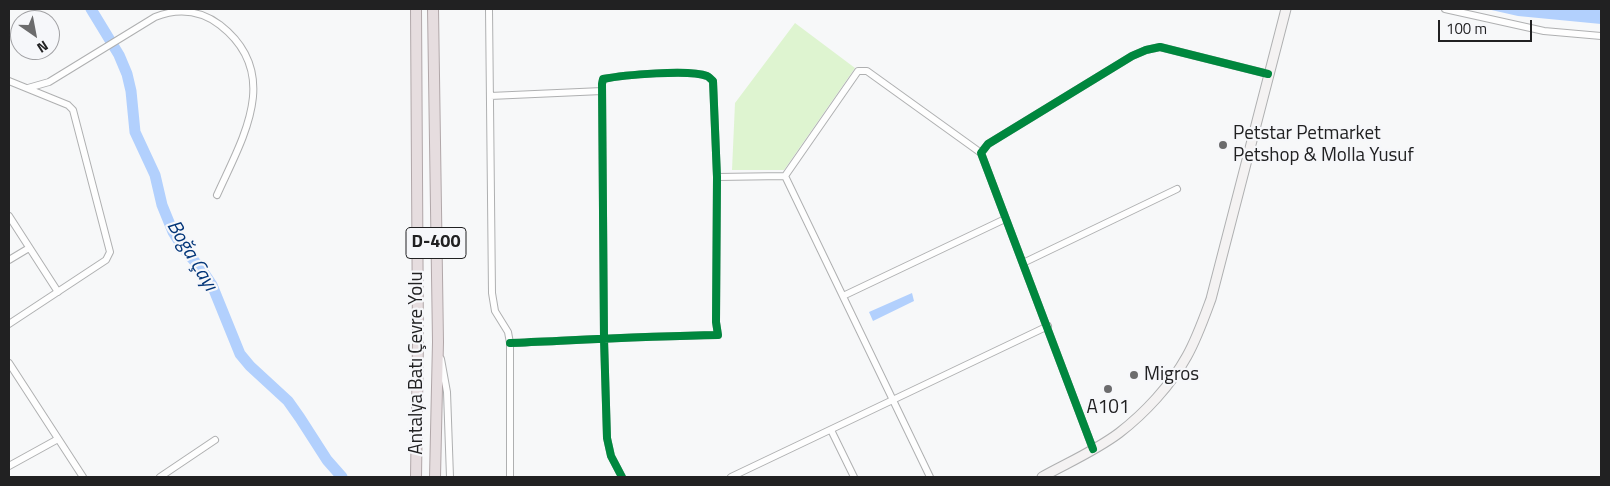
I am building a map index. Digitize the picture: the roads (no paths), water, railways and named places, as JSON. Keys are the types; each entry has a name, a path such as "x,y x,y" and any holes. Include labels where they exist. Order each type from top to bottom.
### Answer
{"highway":[{"name":"Antalya Batı Çevre Yolu","path":"416,9 418,330 416,477"},
{"name":"D-400","path":"433,9 438,342 435,477"}],"main road":[{"path":"1042,477 1118,434 1145,411 1182,363 1195,339 1211,299 1286,9"}],"street":[{"path":"489,9 492,293 496,311 508,332 510,342 510,477"},
{"path":"1444,9 1544,31 1601,36"},
{"path":"28,88 49,82 155,17 168,12 184,11 200,14 213,20 227,31 246,57 252,72 253,102 247,126 218,196"},
{"path":"981,153 988,144 1146,50 1160,47 1268,74"},
{"path":"785,176 858,72 867,71 981,153 1094,449"},
{"path":"510,342 604,339 718,336 716,322 717,177 713,81 708,76 685,73 618,76 603,79 604,339 607,438 611,456 622,477"},
{"path":"9,81 68,104 73,110 110,252 106,260 9,324"},
{"path":"490,96 602,92"},
{"path":"717,177 785,176"},
{"path":"785,176 930,477"},
{"path":"1023,263 1177,189"},
{"path":"9,216 58,292"},
{"path":"843,296 1005,219"},
{"path":"9,260 29,248"},
{"path":"731,477 1048,326"},
{"path":"438,342 447,392 450,477"},
{"path":"9,363 83,477"},
{"path":"831,430 854,477"},
{"path":"9,466 58,439"},
{"path":"160,477 215,440"}],"water":[{"path":"1487,9 1601,9 1601,24 1518,16"},
{"path":"912,293 914,301 873,321 869,312"}],"waterway":[{"name":"Boğa Çayı","path":"91,9 119,55 127,74 131,91 135,132 155,175 162,205 173,232 212,285 240,354 250,366 288,401 327,460 342,477"}],"place":[{"name":"Petstar Petmarket Petshop & Molla Yusuf","path":"1223,145"},
{"name":"Migros","path":"1134,375"},
{"name":"A101","path":"1108,389"}]}
